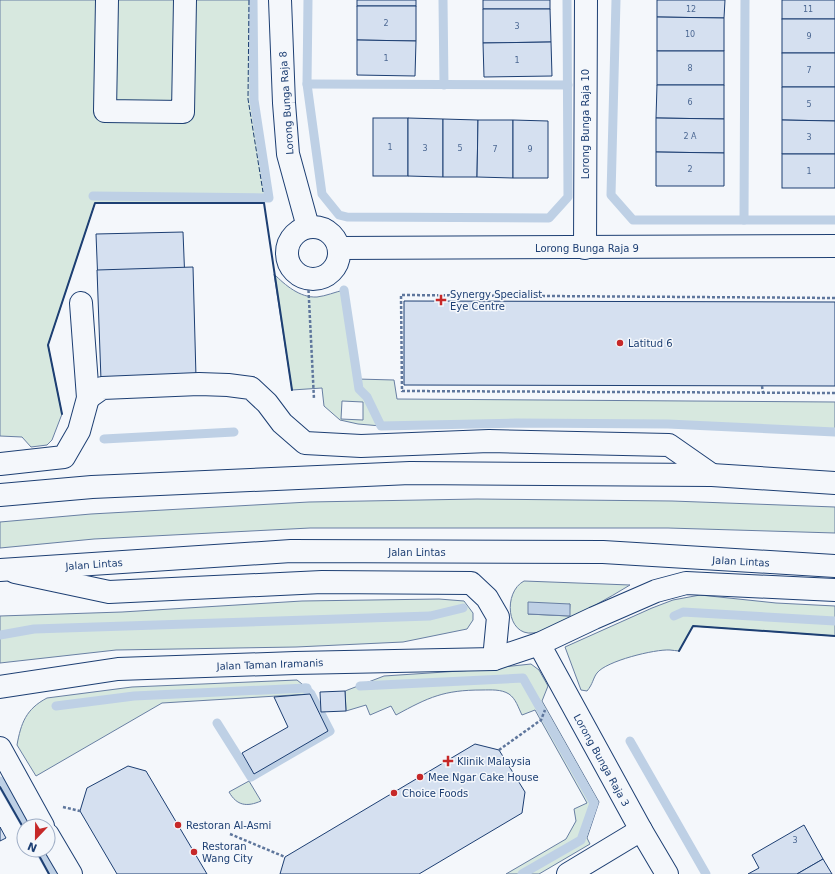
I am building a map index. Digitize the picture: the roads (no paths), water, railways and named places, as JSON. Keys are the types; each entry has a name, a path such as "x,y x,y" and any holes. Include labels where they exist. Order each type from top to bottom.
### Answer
{"main road":[{"path":"107,0 105,111 183,112 185,0"},
{"name":"Lorong Bunga Raja 8","path":"280,0 284,103 288,154 308,227"},
{"name":"Lorong Bunga Raja 10","path":"585,248 586,0"},
{"path":"308,227 319,227 328,231 336,239 340,248 340,259 335,268 328,276 319,279 308,280 299,276 291,268 287,259 287,248 291,239 298,232 308,227"},
{"name":"Lorong Bunga Raja 9","path":"340,248 835,246"},
{"path":"0,464 64,458 79,431 88,398 81,303"},
{"path":"88,398 102,388 199,384 228,385 251,388 267,403 282,423 305,443 361,446 489,441 669,445 712,475"},
{"path":"0,495 92,487 410,473 712,475 829,478"},
{"name":"Jalan Lintas","path":"3,570 291,551 603,552 835,566"},
{"path":"3,570 109,592 322,582 471,583 487,598 498,617 494,659"},
{"name":"Jalan Taman Iramanis","path":"0,687 118,669 295,663 494,659 540,644 594,618 656,591 686,583 835,590"},
{"name":"Lorong Bunga Raja 3","path":"540,644 640,830 667,874"},
{"path":"0,748 39,818"},
{"path":"568,874 640,830"},
{"path":"56,849 70,874"}],"water":[{"path":"528,602 570,604 570,616 528,614"}],"waterway":[{"path":"93,196 269,198 254,100 253,0"},
{"path":"308,0 307,84 322,194 339,215 347,217 549,218 568,197 567,0"},
{"path":"443,0 444,85"},
{"path":"616,0 611,195 633,220 835,220"},
{"path":"744,220 745,0"},
{"path":"307,84 568,85"},
{"path":"344,290 359,389 367,397 381,426 516,423 668,424 835,432"},
{"path":"104,439 234,432"},
{"path":"0,635 34,629 430,616 463,608"},
{"path":"674,616 683,612 835,621"},
{"path":"360,686 523,678 594,803 581,840 522,874"},
{"path":"217,723 251,777 330,731 311,694 305,688"},
{"path":"56,706 134,696 307,688"},
{"path":"630,741 706,874"},
{"path":"0,781 21,818"},
{"path":"44,858 53,874"}],"place":[{"name":"Synergy Specialist Eye Centre","path":"441,300"},
{"name":"Latitud 6","path":"620,343"},
{"name":"Klinik Malaysia","path":"448,761"},
{"name":"Mee Ngar Cake House","path":"420,777"},
{"name":"Choice Foods","path":"394,793"},
{"name":"Restoran Al-Asmi","path":"178,825"},
{"name":"Restoran Wang City","path":"194,852"}]}
